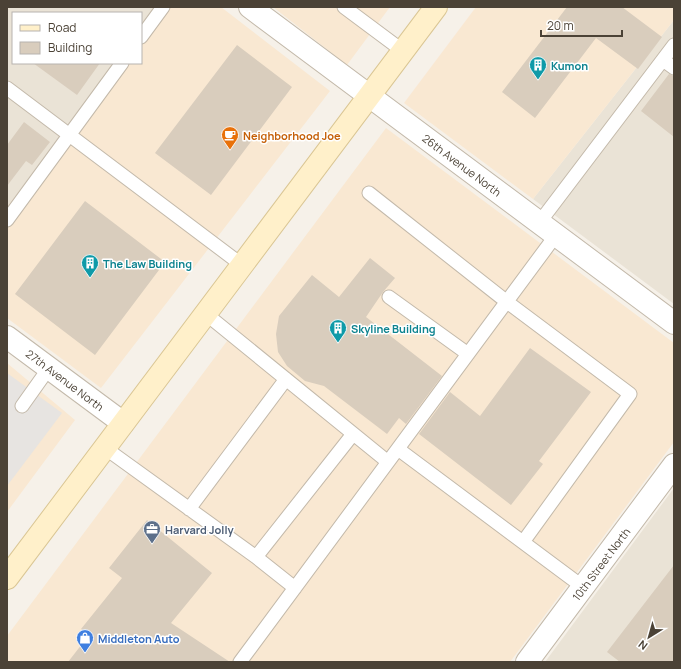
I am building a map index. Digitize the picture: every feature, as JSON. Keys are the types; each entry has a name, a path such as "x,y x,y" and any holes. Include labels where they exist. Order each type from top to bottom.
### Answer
{"main road":[{"path":"7,578 436,7"}],"street":[{"name":"26th Avenue North","path":"250,7 674,323"},
{"name":"27th Avenue North","path":"7,337 123,423"},
{"name":"10th Street North","path":"527,662 674,465"}],"lane":[{"path":"142,36 163,7"},
{"path":"344,7 403,51"},
{"path":"539,223 674,45"},
{"path":"663,60 674,68"},
{"path":"7,220 121,64"},
{"path":"7,88 242,265"},
{"path":"369,193 507,302 630,394 523,542"},
{"path":"240,662 556,235"},
{"path":"388,297 468,354"},
{"path":"206,314 388,462"},
{"path":"22,406 49,368"},
{"path":"189,509 286,378"},
{"path":"256,557 353,434"},
{"path":"105,448 256,557 295,588"},
{"path":"398,449 583,587"}],"shaded area":[{"path":"7,7 160,7 142,31 142,12 12,12 12,64 116,64 7,207"},
{"path":"160,7 221,7 330,91 101,388 7,318 7,207 116,64 142,64 142,31"},
{"path":"273,7 390,7 347,65"},
{"path":"476,7 674,7 674,20 533,199 404,103"},
{"path":"674,20 674,304 533,199"},
{"path":"386,128 674,343 674,442 510,662 7,662 7,636"},
{"path":"7,363 75,420 7,512"},
{"path":"7,373 62,413 7,486"},
{"path":"674,488 674,662 545,662"}],"building":[{"path":"567,7 622,7 662,37 638,69 596,38 535,118 502,92"},
{"path":"237,45 292,87 211,195 155,153"},
{"path":"34,64 99,64 77,95"},
{"path":"669,74 674,76 674,137 641,111"},
{"path":"24,122 50,142 32,165 26,161 7,186 7,145"},
{"name":"The Law Building","path":"85,201 165,262 95,355 15,294"},
{"name":"Skyline Building","path":"370,258 395,278 383,292 366,317 442,376 406,424 399,418 387,434 324,386 305,381 287,366 278,352 276,334 279,316 312,275 339,297"},
{"path":"530,348 591,392 539,461 543,464 511,505 419,434 450,392 480,416"},
{"path":"147,520 212,573 171,623 230,662 68,662 89,635 81,629 122,578 109,568"},
{"path":"674,565 674,662 620,662 607,652"}],"place":[{"name":"Kumon","path":"538,80"},
{"name":"Neighborhood Joe","path":"230,150"},
{"name":"The Law Building","path":"90,278"},
{"name":"Skyline Building","path":"338,343"},
{"name":"Harvard Jolly","path":"152,544"},
{"name":"Middleton Auto","path":"85,653"}]}
